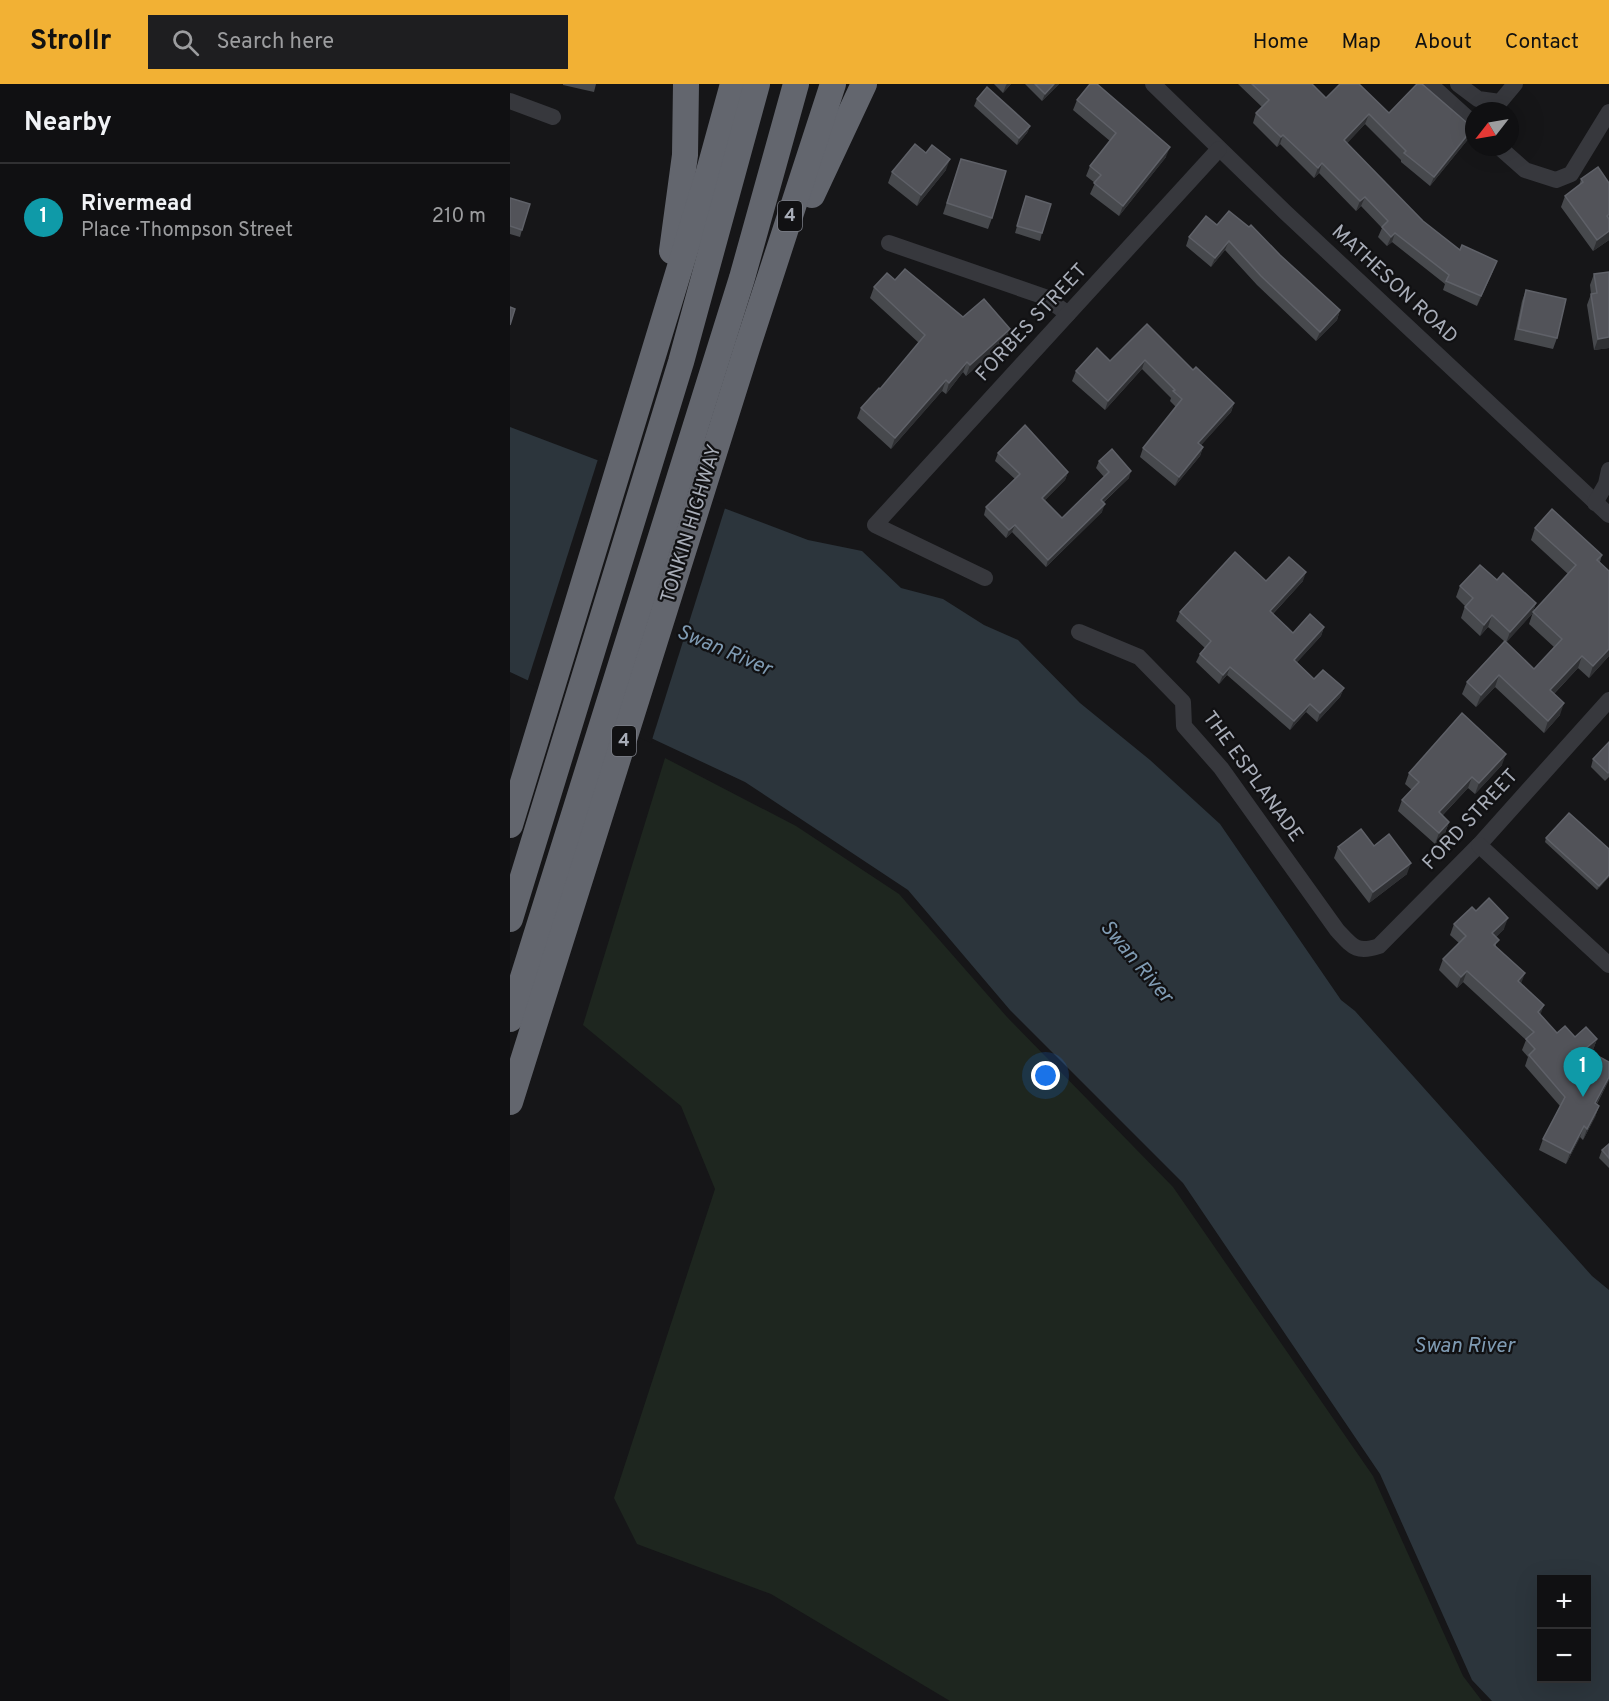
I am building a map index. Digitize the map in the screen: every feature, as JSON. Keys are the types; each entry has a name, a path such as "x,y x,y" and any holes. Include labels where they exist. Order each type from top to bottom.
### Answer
{"highway":[{"path":"664,314 685,155 688,102 686,84"},
{"path":"510,825 708,175 733,84"},
{"path":"510,919 681,362 757,84"},
{"name":"TONKIN HIGHWAY","path":"510,1019 742,278 796,84"},
{"name":"TONKIN HIGHWAY","path":"510,1102 747,348 833,84"},
{"path":"747,348 864,84"}],"street":[{"name":"MATHESON ROAD","path":"1153,84 1219,149 1609,515"},
{"path":"1430,84 1465,116"},
{"path":"1458,84 1478,99 1500,102 1515,84"},
{"path":"510,101 553,117"},
{"path":"1509,156 1525,170 1556,180 1571,174 1609,112"},
{"name":"FORBES STREET","path":"985,578 875,525 1219,149"},
{"path":"889,243 1045,297 1068,314"},
{"path":"1595,502 1606,484 1609,470"},
{"name":"THE ESPLANADE","path":"1079,632 1139,657 1183,702 1184,726 1221,768 1337,930 1353,947"},
{"name":"FORD STREET","path":"1353,947 1366,951 1379,946 1479,845 1609,700"},
{"path":"1479,845 1609,965"}],"shaded area":[{"path":"665,758 796,826 899,894 1007,1017 1173,1187 1373,1476 1463,1676 1482,1701 950,1701 771,1594 637,1544 614,1498 715,1189 681,1106 583,1025"}],"water":[{"name":"Swan River","path":"510,427 808,540 862,551 901,588 943,599 984,625 1018,640 1080,703 1150,760 1220,824 1341,1000 1355,1011 1592,1276 1609,1290 1609,1701 1492,1701 1472,1680 1380,1474 1183,1183 1010,1010 908,890 745,782 510,672"}],"pier":[{"path":"599,456 726,505 651,743 527,683"}],"building":[{"path":"1035,84 1054,84 1045,94"},
{"path":"1090,84 1097,84 1170,147 1123,206 1094,183 1101,175 1090,166 1116,133 1077,100"},
{"path":"1252,84 1312,84 1326,98 1340,84 1359,84 1389,113 1417,84 1422,84 1465,121 1465,138 1434,177 1404,153 1406,151 1369,114 1344,140 1423,221 1460,250 1462,245 1497,261 1481,296 1446,281 1449,275 1395,233 1391,237 1382,227 1388,221 1365,197 1360,201 1322,163 1318,168 1283,135 1281,137 1256,113 1269,100"},
{"path":"987,87 1030,126 1019,138 977,99"},
{"path":"915,144 926,153 932,145 950,159 921,195 892,172"},
{"path":"961,159 1006,171 992,218 947,203"},
{"path":"1598,167 1609,183 1609,214 1607,216 1609,231 1597,240 1565,196 1583,182 1581,179"},
{"path":"1026,196 1051,204 1042,233 1017,226"},
{"path":"510,198 530,204 522,230 510,226"},
{"path":"1229,211 1249,227 1251,225 1340,310 1320,332 1261,276 1229,241 1215,258 1189,237 1206,216 1217,225"},
{"path":"905,269 963,317 984,299 1010,329 970,365 967,362 949,383 946,380 895,438 861,408 925,335 874,287 887,273 895,280"},
{"path":"1609,272 1609,337 1598,339 1591,294 1597,293 1594,274"},
{"path":"1526,290 1566,299 1557,338 1518,329"},
{"path":"510,307 515,309 510,325"},
{"path":"1147,324 1193,370 1196,367 1234,403 1198,443 1203,447 1179,477 1143,448 1182,399 1173,391 1175,390 1145,360 1108,401 1076,371 1097,348 1110,361"},
{"path":"1025,425 1068,472 1042,498 1062,518 1109,472 1099,461 1112,449 1131,471 1101,500 1105,504 1048,560 1015,525 1009,530 986,507 1020,474 998,453"},
{"path":"1552,509 1602,555 1597,560 1609,571 1609,649 1593,666 1582,656 1550,690 1564,703 1548,721 1499,675 1481,695 1467,682 1505,641 1534,669 1562,639 1533,612 1576,565 1535,528"},
{"path":"1235,552 1266,581 1289,557 1306,572 1270,611 1293,633 1310,614 1324,627 1294,660 1314,679 1323,670 1344,688 1320,713 1310,704 1294,721 1230,667 1223,675 1200,654 1211,641 1180,612"},
{"path":"1480,565 1497,580 1503,573 1536,603 1510,632 1492,615 1484,625 1465,607 1473,598 1460,586"},
{"path":"1462,713 1506,754 1479,783 1472,777 1439,812 1449,822 1439,833 1402,800 1419,782 1409,773"},
{"path":"1609,742 1609,772 1608,773 1593,759"},
{"path":"1569,813 1609,849 1609,875 1599,886 1546,838"},
{"path":"1361,829 1374,846 1389,834 1411,863 1373,892 1338,847"},
{"path":"1489,898 1508,918 1492,933 1499,940 1494,945 1525,973 1518,981 1544,1005 1538,1012 1557,1033 1565,1026 1575,1037 1586,1027 1597,1039 1585,1049 1609,1062 1609,1077 1595,1103 1599,1106 1587,1129 1584,1126 1570,1153 1543,1139 1565,1097 1529,1055 1535,1049 1526,1039 1534,1032 1467,971 1461,977 1443,959 1466,936 1454,924 1472,907 1476,911"},
{"path":"1609,1144 1609,1158 1602,1150"}],"place":[{"name":"Rivermead","path":"1583,1097"}]}
